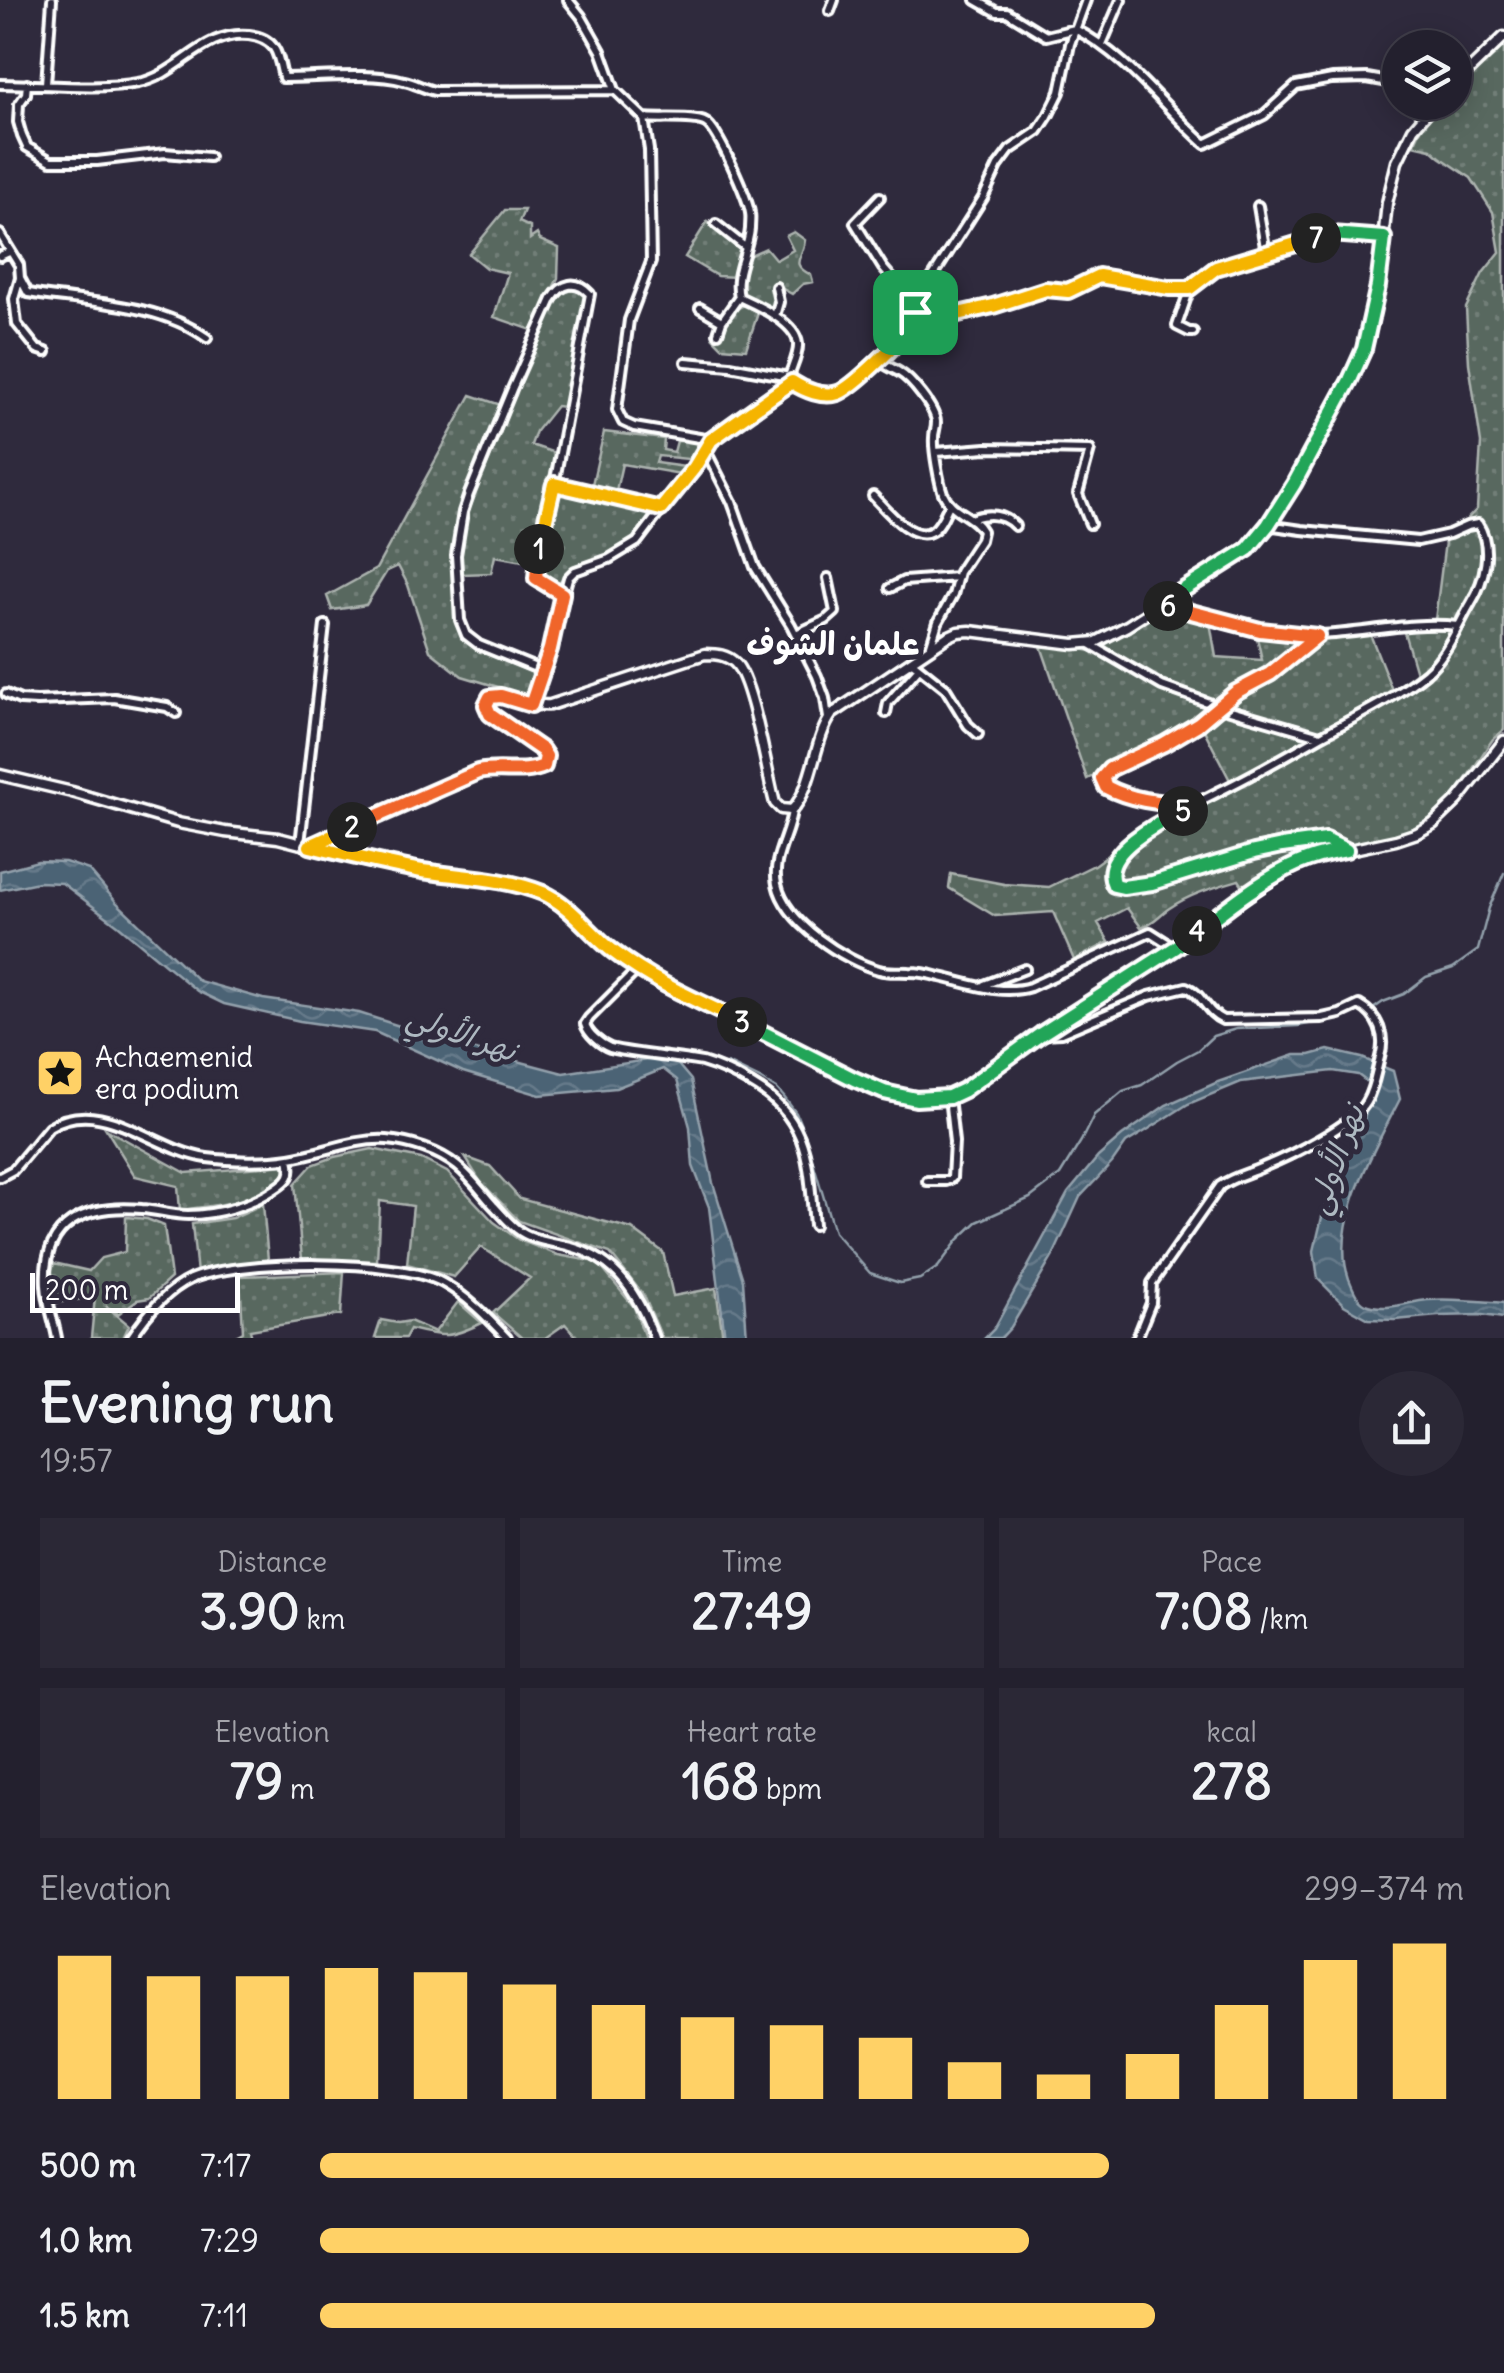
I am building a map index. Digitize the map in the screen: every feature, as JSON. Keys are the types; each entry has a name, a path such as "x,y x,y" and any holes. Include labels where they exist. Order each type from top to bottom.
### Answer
{"street":[{"path":"46,84 52,0"},
{"path":"568,0 601,50 615,90 644,118 649,150 651,262 630,320 616,410 623,422 634,428 711,440"},
{"path":"830,11 834,0"},
{"path":"976,0 997,12 1007,12 1046,36 1075,29 1102,44 1204,144 1264,115 1296,86 1332,79 1382,81"},
{"path":"686,362 730,366 791,380 812,392 837,394 856,380 904,333 922,292 983,198 998,166 1010,150 1038,131 1048,116 1060,92 1086,0"},
{"path":"1102,44 1121,0"},
{"path":"0,84 118,85 148,81 213,40 235,35 262,38 272,44 283,78 388,79 435,91 615,90"},
{"path":"1472,68 1504,37"},
{"path":"27,84 19,104 22,136 27,147 51,161 98,161 165,153 209,158"},
{"path":"644,118 701,121 711,127 735,172 750,212 750,234 737,288 739,297 718,333"},
{"path":"1175,948 1150,932 1030,987 1008,990 920,973 877,970 828,946 803,926 781,895 776,880 777,863 792,810 800,800 828,718 910,660 953,634 970,631 1062,644 1090,644 1248,549 1294,484 1361,357 1371,323 1387,203 1400,154 1421,120"},
{"path":"880,197 855,224 915,312"},
{"path":"1258,206 1266,252"},
{"path":"716,224 745,248"},
{"path":"0,234 19,265 14,299 17,324 38,349 46,352"},
{"path":"1193,332 1178,326 1190,288 1216,268 1331,234 1384,238"},
{"path":"0,256 9,252"},
{"path":"915,312 934,316 958,314 1046,289 1068,291 1099,276 1190,288"},
{"path":"20,278 28,292 163,316 207,338"},
{"path":"543,672 466,636 460,620 456,556 463,512 512,388 552,299 559,288 570,284 590,294 535,573 538,580 562,594"},
{"path":"775,316 779,302 776,288"},
{"path":"531,705 571,574 632,546 711,440 791,380 798,343 793,332 775,316 739,297"},
{"path":"700,308 722,321"},
{"path":"878,360 911,382 934,413 933,443 941,488 949,504 981,527 982,535 957,577 930,648"},
{"path":"936,452 975,448 1090,450 1078,494 1090,524"},
{"path":"706,451 732,502 755,567 796,634 820,684 828,718"},
{"path":"554,484 661,509"},
{"path":"873,496 910,531 924,534 936,528 949,504"},
{"path":"972,518 1002,516 1015,526"},
{"path":"1268,525 1418,541 1478,524 1486,551 1484,571 1479,590 1451,642 1427,672 1288,757 1152,827 1131,842 1111,868 1110,878 1114,885 1123,887 1152,883 1254,852 1326,840 1346,850"},
{"path":"890,588 904,580 957,577"},
{"path":"796,634 835,612 828,578"},
{"path":"1161,604 1260,630 1317,636 1428,625 1458,626"},
{"path":"305,845 325,625"},
{"path":"1192,806 1118,793 1106,787 1102,778 1110,769 1182,734 1236,692 1270,674 1317,636"},
{"path":"1090,644 1150,680 1220,707 1321,736"},
{"path":"305,845 478,772 542,768 546,760 542,750 490,714 486,705 490,697 531,705 555,704 710,654 726,656 739,667 775,803 792,810"},
{"path":"910,660 946,689 978,734"},
{"path":"886,712 888,703 919,668"},
{"path":"6,694 36,701 114,698 167,708 176,714"},
{"path":"0,775 178,823 278,838 368,861 517,885 548,895 611,950 682,994 854,1079 916,1099 949,1097 984,1076 1284,870 1316,857 1396,840 1433,824 1458,800 1504,741"},
{"path":"638,968 589,1018 586,1028 610,1048 720,1068 776,1100 793,1120 804,1151 814,1225"},
{"path":"982,986 1025,969"},
{"path":"1041,1034 1062,1033 1149,996 1186,987 1223,1020 1322,1018 1359,1006 1368,1010 1381,1029 1384,1042 1369,1098 1357,1115 1327,1136 1220,1186 1154,1279 1152,1303 1137,1338"},
{"path":"927,1182 952,1178 954,1142 949,1097"},
{"path":"0,1177 13,1170 49,1127 78,1119 102,1119 129,1127 169,1147 210,1159 289,1158 356,1142 404,1143 442,1156 457,1166 523,1233 585,1251 606,1262 641,1305 654,1338"},
{"path":"57,1338 46,1286 49,1249 70,1221 90,1212 111,1209 138,1208 187,1215 240,1206 289,1180 289,1158"},
{"path":"131,1338 168,1293 189,1280 234,1268 296,1265 398,1270 432,1278 464,1298 507,1338"}],"shaded area":[{"path":"1504,42 1504,730 1493,739 1447,803 1411,831 1311,853 1245,889 1239,880 1203,892 1141,927 1127,908 1098,923 1109,942 1074,960 1053,912 995,916 949,888 951,874 1049,887 1094,865 1167,811 1199,808 1235,790 1202,726 1226,705 1165,683 1103,647 1104,643 1159,613 1210,622 1216,657 1262,660 1256,633 1337,638 1370,634 1392,690 1416,673 1404,632 1434,628 1445,542 1477,509 1481,443 1469,363 1466,308 1483,273 1500,252 1493,212 1471,178 1431,149 1414,145 1427,120 1472,120 1472,73"},
{"path":"505,210 524,210 519,222 530,227 530,239 537,234 540,240 559,248 558,278 532,330 494,317 508,273 486,268 469,254"},
{"path":"707,222 742,252 736,277 717,276 685,257"},
{"path":"794,232 805,240 798,264 813,282 803,284 792,294 781,288 776,291 775,307 770,310 743,295 740,284 746,257 766,248 776,260 793,250 786,236"},
{"path":"574,290 585,293 586,306 564,407 556,406 536,431 531,445 555,453 529,562 495,556 491,573 462,574 460,555 466,518 552,306 559,297"},
{"path":"744,305 758,313 746,349 722,347 713,338"},
{"path":"471,395 501,405 460,509 452,556 456,625 464,639 478,650 536,674 529,693 462,676 430,651 398,566 387,571 366,605 332,610 327,596 376,569"},
{"path":"604,432 664,439 663,450 674,452 677,441 696,441 703,454 698,460 658,456 656,463 692,468 686,475 622,464 615,495 591,489"},
{"path":"560,491 649,510 645,526 625,546 574,567 555,586 539,577 538,572 554,497"},
{"path":"1041,646 1101,653 1149,684 1207,706 1209,711 1181,733 1087,779"},
{"path":"106,1129 186,1173 287,1165 288,1171 268,1190 254,1196 180,1210 178,1186 135,1176"},
{"path":"372,1149 421,1159 447,1172 494,1222 519,1240 558,1255 597,1262 634,1307 645,1338 578,1338 565,1324 545,1338 522,1338 493,1313 530,1278 481,1247 454,1277 407,1264 413,1206 380,1201 377,1261 302,1259 295,1184 312,1165"},
{"path":"465,1157 490,1166 520,1199 632,1229 663,1252 673,1296 716,1288 723,1338 662,1338 644,1296 610,1253 519,1221 480,1181"},
{"path":"263,1204 268,1260 229,1264 197,1274 192,1224 232,1218"},
{"path":"126,1217 164,1226 171,1278 149,1298 137,1300 118,1314 106,1306 129,1325 123,1338 91,1338 95,1297 55,1303 54,1263 89,1271 101,1258 125,1252"},
{"path":"344,1272 341,1315 250,1330 252,1338 232,1338 243,1332 240,1276"},
{"path":"458,1302 482,1323 447,1335 410,1329 405,1338 375,1338 381,1320 410,1321 435,1332"}],"water":[{"path":"38,861 65,862 89,870 117,903 199,981 263,999 359,1013 563,1073 653,1059 674,1060 691,1080 713,1183 743,1280 747,1338 725,1338 709,1207 693,1166 690,1127 677,1080 663,1069 616,1088 540,1095 463,1072 375,1032 224,1004 197,991 62,883 38,882 0,890 0,871"},
{"path":"1328,1050 1393,1071 1400,1099 1368,1163 1350,1211 1344,1257 1357,1296 1366,1304 1381,1307 1437,1299 1504,1303 1504,1318 1482,1315 1369,1319 1344,1305 1318,1279 1314,1251 1322,1217 1374,1087 1358,1075 1333,1071 1241,1082 1188,1104 1126,1143 1080,1197 1053,1256 1011,1327 1001,1338 985,1338 994,1329 1068,1193 1122,1136 1166,1105 1218,1082 1295,1055"}],"waterway":[{"path":"1373,1009 1404,994 1426,977 1453,968 1478,950 1489,908 1504,873"},
{"path":"1342,1017 1362,1011"},
{"path":"727,1063 777,1089 784,1097 796,1113 806,1138 834,1232 870,1273 900,1283 920,1279 938,1267 977,1222 1030,1198 1060,1175 1094,1115 1123,1091 1142,1085 1198,1050 1213,1036 1236,1029 1324,1021"}],"place":[{"name":"Achaemenid era podium","path":"60,1073"}],"district":[{"name":"علمان الشوف","path":"833,643"}],"route":[{"path":"1331,234 1384,238 1364,349 1294,484 1248,549 1161,604 1260,630 1317,636 1270,674 1236,692 1198,724 1110,769 1102,778 1106,787 1118,793 1192,806 1131,842 1111,868 1110,878 1118,887 1152,883 1282,846 1326,840 1346,850 1284,870 964,1090 949,1097 916,1099 854,1079 656,980 611,950 548,895 517,885 368,861 310,846 478,772 535,770 546,764 542,750 490,714 486,702 497,696 531,705 543,672 562,594 538,580 535,573 554,484 661,509 711,440 792,382 812,392 841,392 900,338 915,312 934,316 958,314 1046,289 1068,291 1099,276 1186,288 1220,266 1331,234"}],"water label":[{"name":"نهر الأولي","path":"462,1033"},
{"name":"نهر الأولي","path":"1335,1159"}]}
